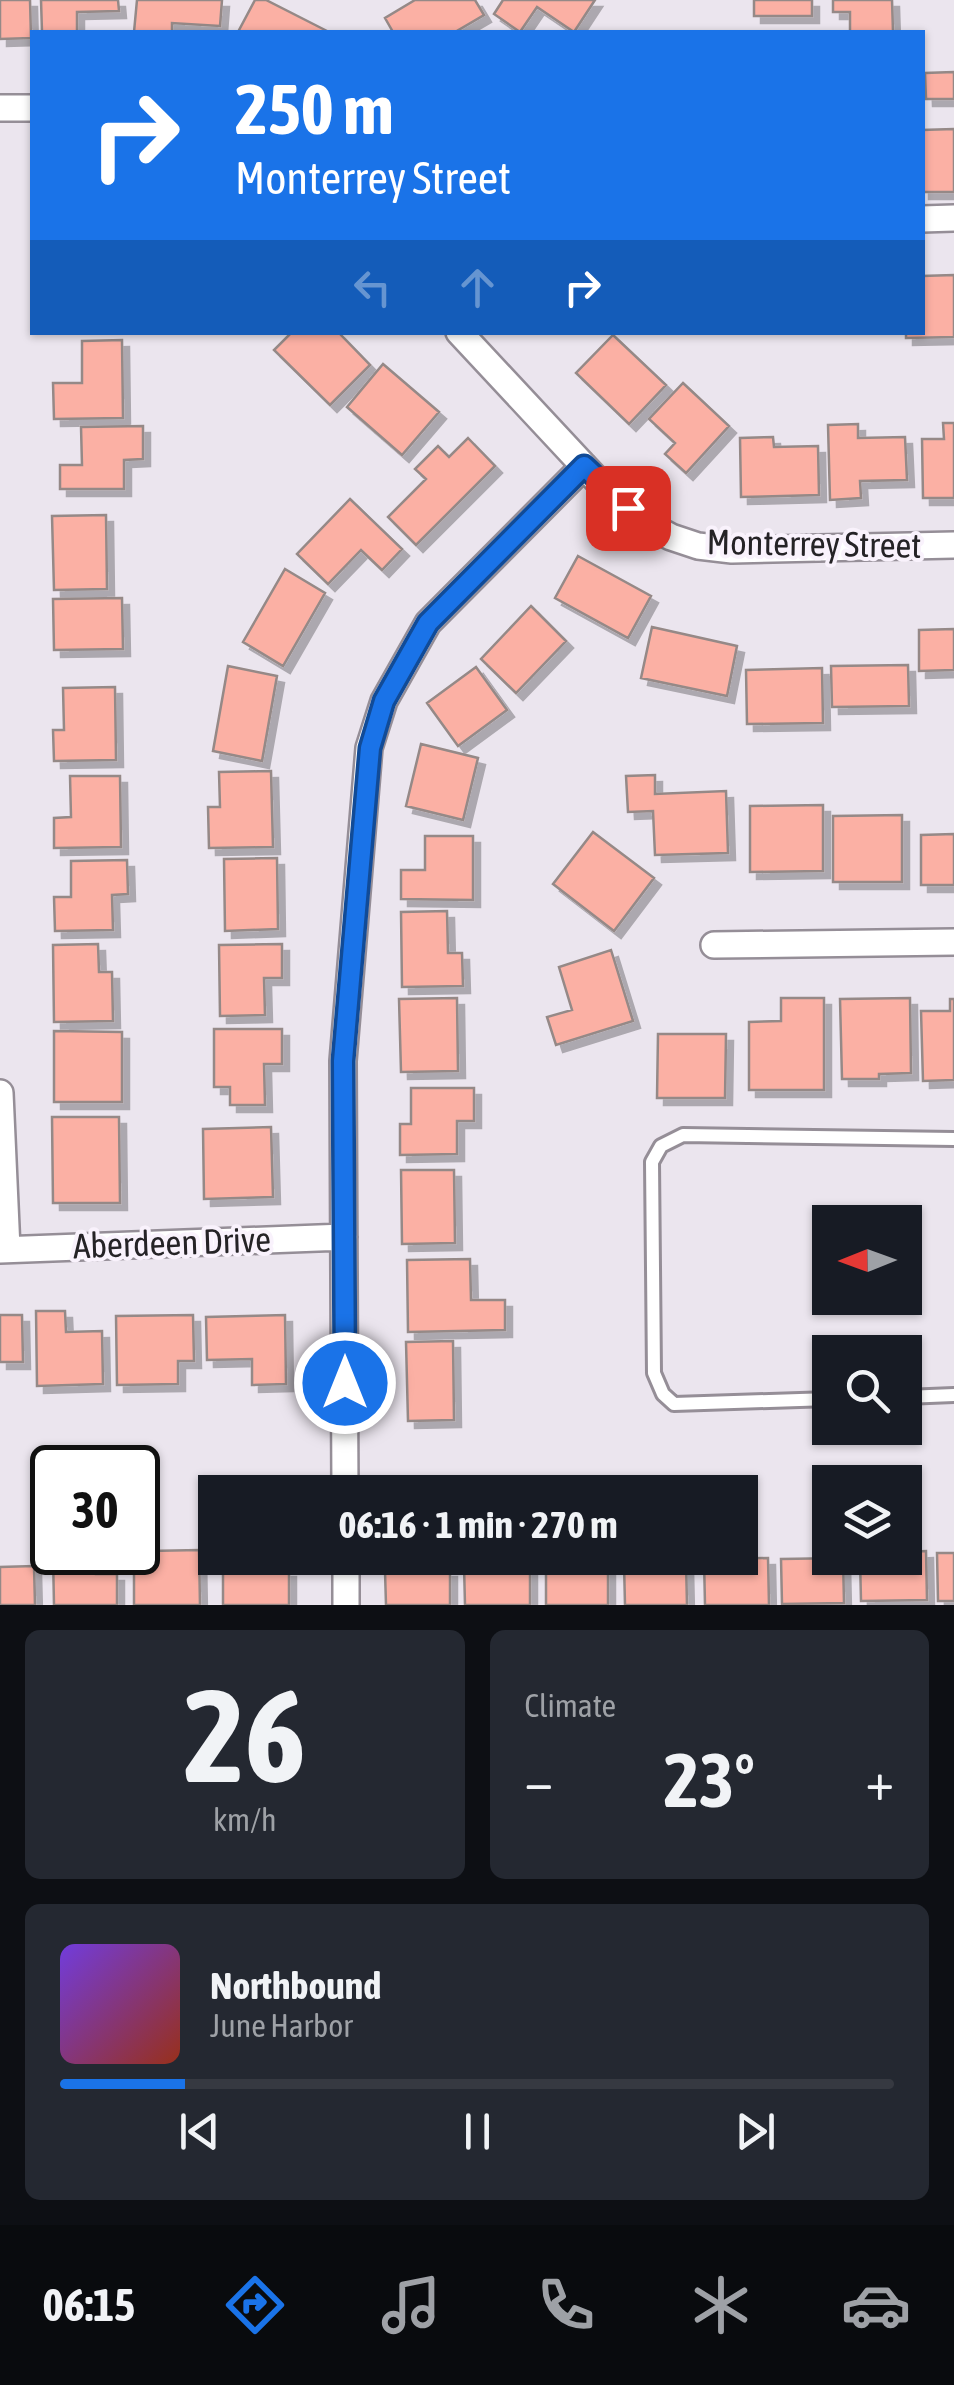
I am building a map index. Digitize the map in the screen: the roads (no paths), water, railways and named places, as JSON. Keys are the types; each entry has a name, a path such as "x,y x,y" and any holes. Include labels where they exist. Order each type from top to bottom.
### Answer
{"street":[{"path":"0,108 30,108"},
{"path":"925,220 954,218"},
{"name":"Monterrey Street","path":"462,335 610,494 645,523 671,537 698,546 732,550 954,545"},
{"path":"346,1475 343,1061 370,748 384,701 428,623 584,466"},
{"path":"714,945 954,942"},
{"path":"0,1093 4,1250"},
{"name":"Aberdeen Drive","path":"4,1250 344,1237"},
{"path":"346,1575 346,1605"}],"lane":[{"path":"812,1400 674,1404 663,1394 654,1373 652,1162 660,1146 683,1135 954,1139"},
{"path":"922,1397 954,1396"}]}
